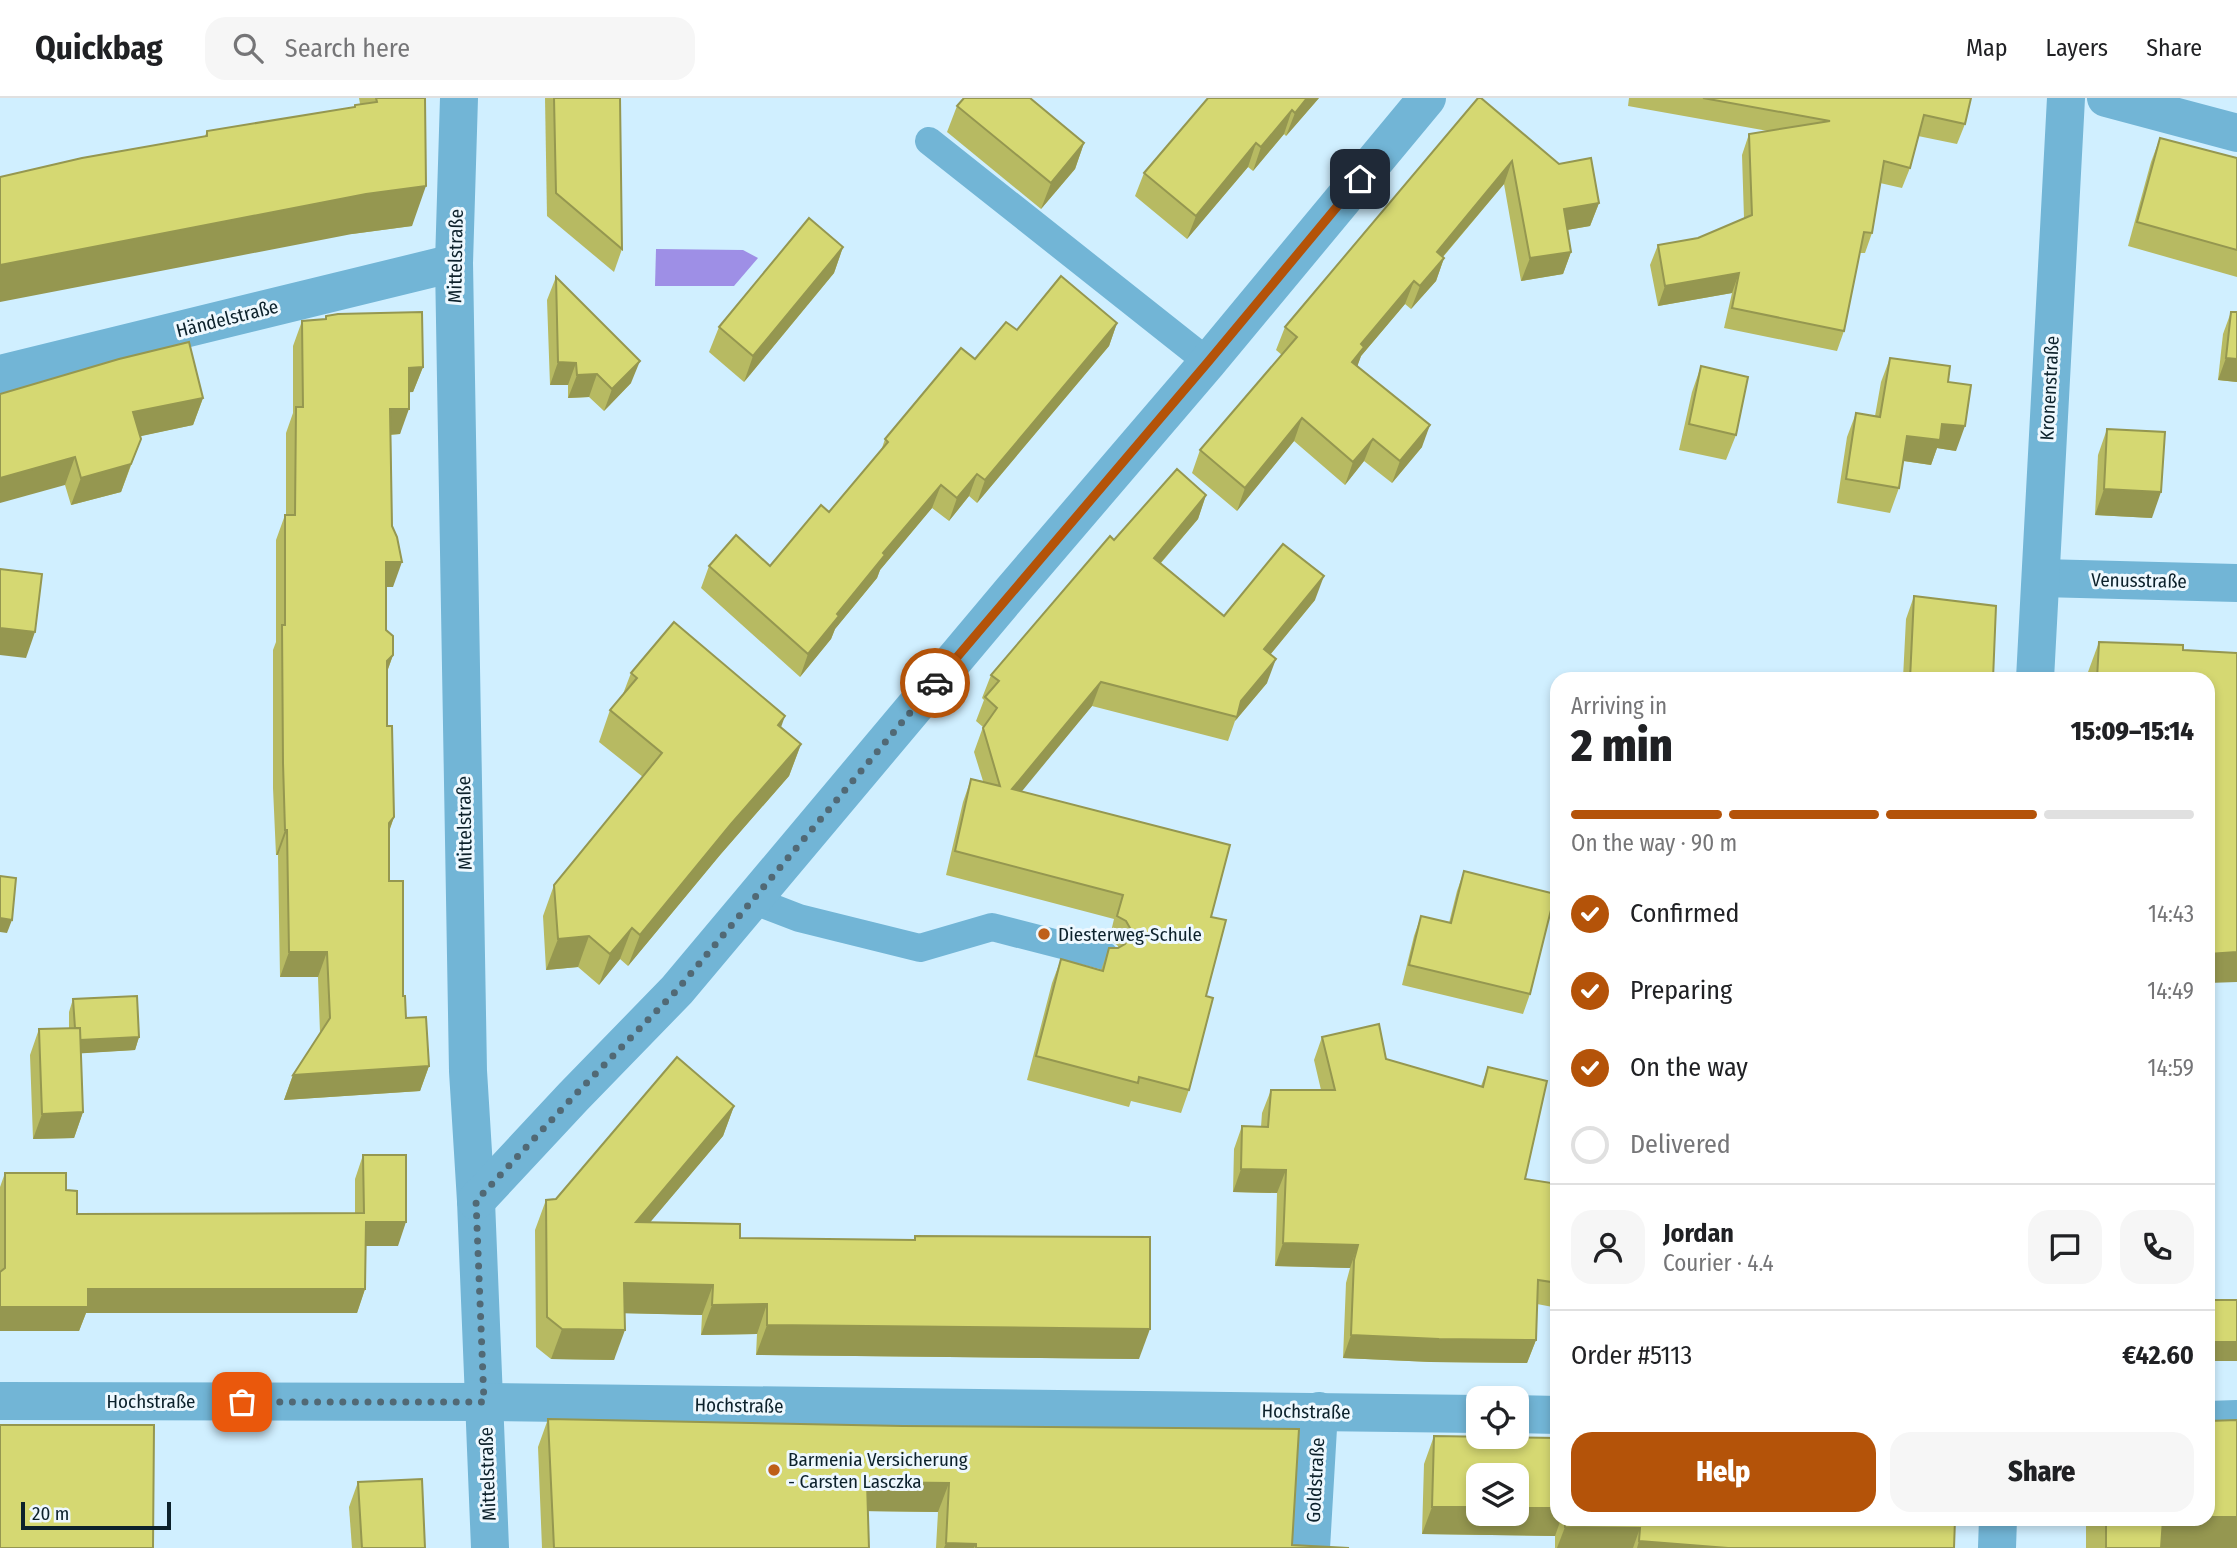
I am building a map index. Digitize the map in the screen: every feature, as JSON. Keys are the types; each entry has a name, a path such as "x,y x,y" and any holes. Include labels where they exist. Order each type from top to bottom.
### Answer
{"street":[{"name":"Mittelstraße","path":"459,98 454,263 468,1071 490,1548"},
{"path":"476,1201 677,990 1208,362 1427,98"},
{"name":"Kronenstraße","path":"2035,672 2066,98"},
{"path":"2106,98 2237,133"},
{"name":"Händelstraße","path":"0,374 454,263"},
{"name":"Venusstraße","path":"2040,578 2237,583"},
{"name":"Hochstraße","path":"0,1401 484,1402 1466,1414"},
{"name":"Goldstraße","path":"1311,1548 1319,1411"},
{"path":"1529,1415 1550,1415"},
{"path":"2215,1420 2237,1419"},
{"path":"1997,1548 1998,1526"}],"lane":[{"path":"929,141 1208,362"},
{"path":"752,900 799,918 920,948 992,927 1105,956"}],"shaded area":[{"path":"656,249 743,250 758,258 734,286 655,286"}],"building":[{"path":"376,98 425,98 426,186 366,194 0,265 0,177 82,158 207,136 207,131 355,107 377,102"},
{"path":"554,98 620,98 622,249 556,193"},
{"path":"964,98 1030,98 1084,143 1051,183 957,106"},
{"path":"1208,98 1307,98 1295,113 1292,110 1261,147 1256,143 1196,216 1144,173"},
{"path":"1478,98 1559,164 1591,158 1599,203 1564,209 1571,252 1530,258 1512,161 1437,252 1444,258 1420,286 1414,281 1361,344 1364,347 1352,362 1430,425 1400,461 1373,439 1353,462 1302,418 1245,488 1200,450 1297,337 1285,327"},
{"path":"1703,98 1971,98 1965,124 1924,115 1910,168 1884,161 1872,233 1864,232 1844,331 1732,308 1739,273 1665,286 1658,245 1698,238 1752,215 1749,134 1830,121"},
{"path":"2160,138 2237,158 2237,250 2137,222"},
{"path":"809,218 843,247 753,356 719,327"},
{"path":"1061,276 1117,323 985,480 977,474 957,498 941,485 883,553 885,555 808,654 709,566 736,535 770,566 821,505 829,512 888,442 885,439 961,348 975,359 1006,322 1017,330"},
{"path":"556,277 640,361 612,389 597,374 577,375 576,363 558,362"},
{"path":"422,312 423,367 409,368 409,409 390,409 392,526 402,562 386,562 386,630 393,636 393,655 387,661 387,726 392,726 394,817 389,823 389,881 403,881 403,996 406,1018 426,1017 429,1066 293,1075 330,1018 327,952 289,952 282,625 285,625 285,515 295,515 296,407 303,407 302,321 326,319 326,316 338,314"},
{"path":"2231,312 2237,312 2237,359 2226,358"},
{"path":"189,342 203,398 133,412 141,439 131,464 81,478 75,457 0,478 0,394 119,359"},
{"path":"1890,358 1950,366 1948,382 1971,385 1965,426 1942,424 1940,440 1907,436 1899,488 1846,479 1856,413 1880,417"},
{"path":"1701,366 1748,377 1736,435 1689,424"},
{"path":"2107,429 2165,432 2161,492 2104,489"},
{"path":"1177,469 1206,495 1154,558 1224,616 1283,544 1324,576 1264,649 1276,659 1241,701 1237,717 1101,682 1012,789 1230,845 1211,917 1226,920 1206,996 1213,998 1189,1090 1139,1077 1138,1083 1036,1056 1061,959 1103,971 1109,948 1118,948 1130,937 1130,928 1126,921 1117,916 1123,895 955,851 971,779 1000,786 983,728 997,708 985,697 999,681 991,675 1110,536 1114,540"},
{"path":"0,569 42,574 35,632 0,628"},
{"path":"1914,596 1996,606 1993,672 1910,672"},
{"path":"674,622 785,716 778,725 801,744 640,935 632,928 610,954 589,936 558,939 554,885 662,753 610,710 637,678 631,673"},
{"path":"2099,642 2183,645 2183,650 2237,653 2237,952 2215,954 2215,672 2097,672"},
{"path":"1464,871 1550,893 1550,914 1530,994 1409,965 1421,916 1451,923"},
{"path":"0,876 16,878 12,920 0,918"},
{"path":"137,996 139,1037 80,1040 80,1028 75,1028 73,999"},
{"path":"1379,1024 1386,1059 1483,1087 1488,1067 1547,1081 1525,1179 1550,1183 1550,1282 1538,1280 1536,1340 1351,1335 1354,1260 1358,1245 1283,1243 1286,1170 1241,1169 1242,1126 1268,1127 1271,1090 1335,1090 1322,1037"},
{"path":"80,1028 83,1112 42,1114 39,1029"},
{"path":"677,1057 734,1106 636,1222 740,1224 740,1238 915,1240 915,1236 1150,1237 1150,1329 767,1325 767,1304 712,1305 713,1285 624,1283 625,1330 562,1329 547,1317 546,1200 556,1199"},
{"path":"363,1155 406,1155 406,1222 366,1222 365,1289 88,1289 88,1307 0,1307 0,1272 5,1268 5,1173 66,1173 66,1190 77,1191 77,1214 364,1213"},
{"path":"2215,1300 2237,1300 2237,1342 2215,1342"},
{"path":"548,1419 903,1426 1299,1429 1292,1545 1349,1548 976,1548 976,1544 946,1543 949,1483 867,1482 869,1548 554,1548"},
{"path":"2237,1420 2237,1517 2215,1517 2215,1421"},
{"path":"0,1425 154,1425 153,1548 0,1548"},
{"path":"1434,1436 1466,1437 1466,1449 1529,1449 1529,1438 1550,1438 1550,1508 1529,1508 1529,1463 1466,1463 1466,1507 1432,1507"},
{"path":"422,1479 425,1548 362,1548 358,1482"},
{"path":"1955,1526 1954,1548 1728,1548 1639,1541 1640,1528 1565,1527"},
{"path":"2106,1526 2163,1526 2161,1548 2106,1548"}],"way so far":[{"path":"242,1402 484,1402 476,1201 677,990 935,683"}],"place":[{"name":"Diesterweg-Schule","path":"1044,934"},
{"name":"Barmenia Versicherung - Carsten Lasczka","path":"774,1470"}],"route":[{"path":"935,683 1360,179"}]}
